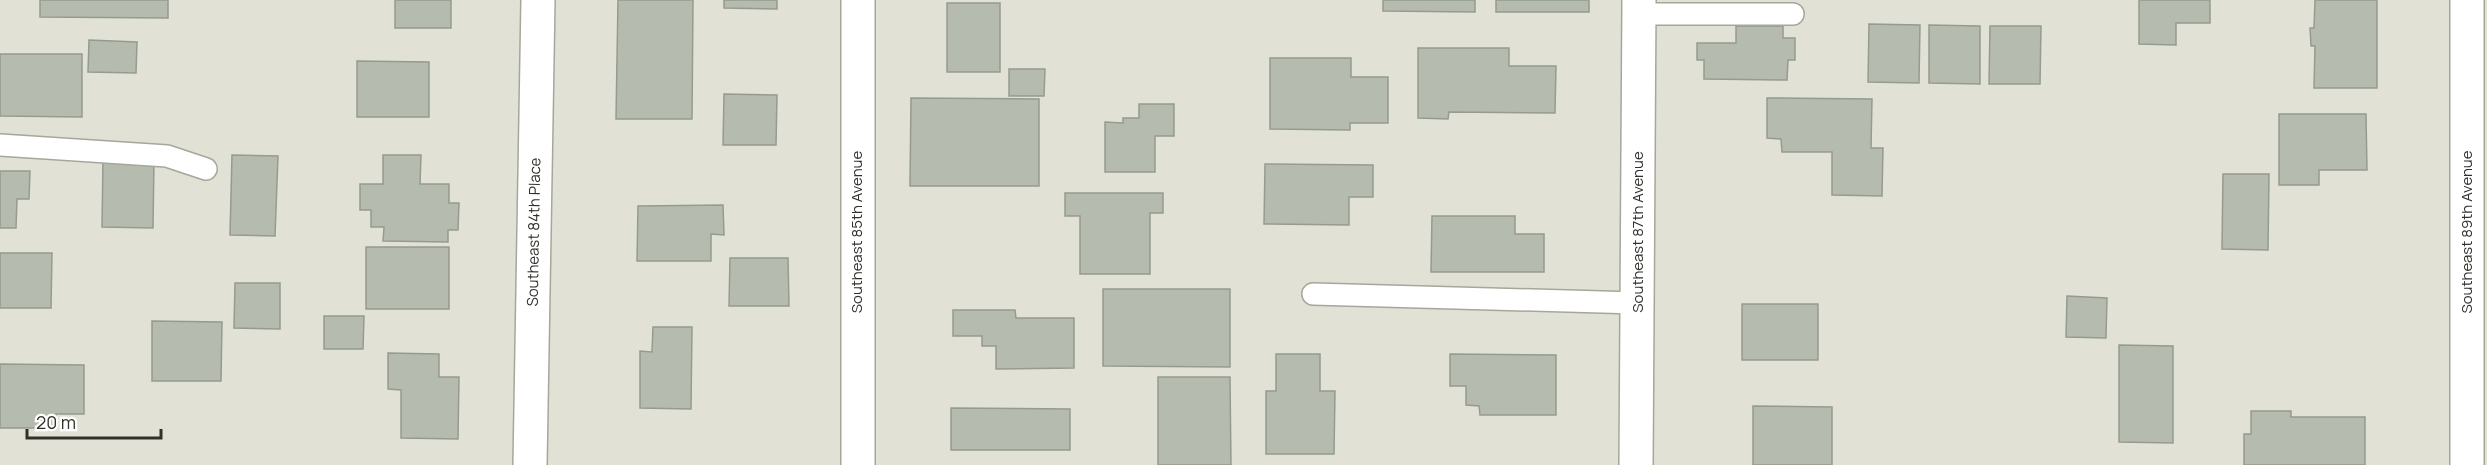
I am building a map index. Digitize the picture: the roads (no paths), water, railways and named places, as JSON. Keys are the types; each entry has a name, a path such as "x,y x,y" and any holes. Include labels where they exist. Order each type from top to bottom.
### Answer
{"street":[{"name":"Southeast 84th Place","path":"530,465 538,0"},
{"name":"Southeast 85th Avenue","path":"858,0 858,465"},
{"name":"Southeast 89th Avenue","path":"2467,465 2477,64 2468,0"},
{"name":"Southeast 87th Avenue","path":"1636,465 1639,7"}],"lane":[{"path":"1639,7 1793,14"},
{"path":"0,145 167,156 206,169"},
{"path":"1313,294 1637,303"}]}
